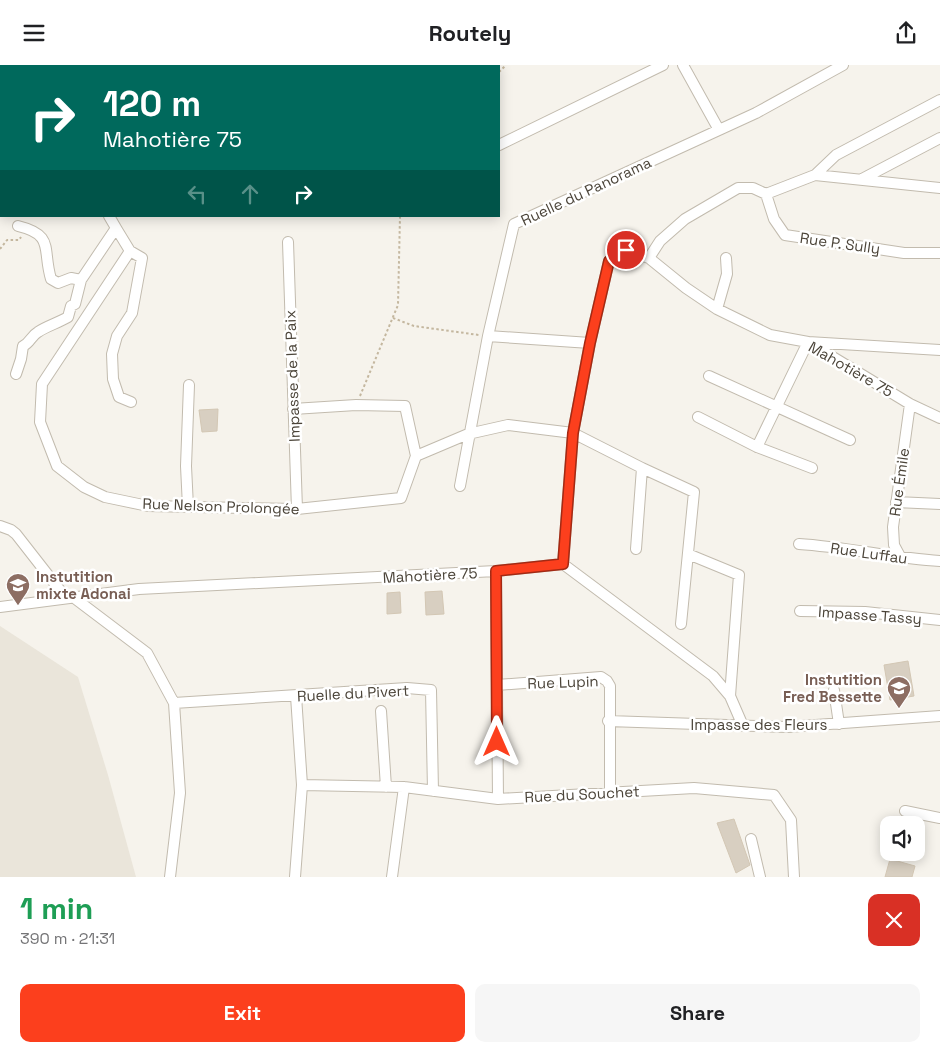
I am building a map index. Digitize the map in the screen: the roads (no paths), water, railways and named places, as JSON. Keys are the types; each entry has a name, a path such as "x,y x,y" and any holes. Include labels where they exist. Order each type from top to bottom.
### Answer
{"street":[{"path":"500,145 663,65"},
{"path":"683,65 719,130"},
{"name":"Ruelle du Panorama","path":"460,486 468,434 488,336 514,224 719,130 843,65"},
{"path":"649,258 660,241 685,219 738,188 753,188 766,194 815,175 836,155 940,100"},
{"path":"862,179 940,137"},
{"path":"815,175 940,188"},
{"name":"Rue P. Sully","path":"766,194 774,219 785,235 904,253 940,253"},
{"path":"110,217 130,251 142,258 132,313 117,336 112,353 113,379 118,397 131,402"},
{"path":"18,226 36,231 45,241 51,279 58,283 71,278 81,280"},
{"path":"16,373 22,359 23,346 39,331 51,327 68,317 72,306 76,304 81,280 116,228"},
{"name":"Impasse de la Paix","path":"288,242 297,509"},
{"name":"Mahotière 75","path":"0,607 139,589 496,571 563,564 573,433 590,343 609,261 626,250 649,258 686,288 717,309 770,335 808,342 910,404 940,418"},
{"name":"Rue Nelson Prolongée","path":"130,251 42,384 40,422 57,466 84,487 104,497 148,505 297,509 401,498 416,456"},
{"path":"717,309 727,274 726,258"},
{"path":"488,336 590,343"},
{"path":"757,447 808,342 940,350"},
{"path":"709,375 850,441"},
{"path":"188,507 186,466 189,385"},
{"name":"Rue Émile","path":"901,559 894,545 893,527 910,404"},
{"path":"293,409 356,405 405,406 416,456 468,434 508,425 573,433 694,492 681,624"},
{"path":"698,417 757,447 812,468"},
{"path":"636,549 642,468"},
{"path":"896,503 940,503"},
{"path":"0,526 11,529 16,534 70,597 147,653 174,703 180,793 170,877"},
{"name":"Rue Luffau","path":"799,544 844,547 901,559 940,561"},
{"path":"688,554 739,575 730,696"},
{"path":"563,564 713,676 730,696 743,726"},
{"path":"496,571 498,799"},
{"name":"Impasse Tassy","path":"800,611 865,612 940,619"},
{"name":"Rue Lupin","path":"497,685 601,677 607,681 610,686 608,721 610,792"},
{"name":"Ruelle du Pivert","path":"174,703 407,688 431,690 433,791"},
{"path":"834,690 839,724"},
{"path":"295,877 302,785 296,696"},
{"path":"381,711 386,787"},
{"name":"Impasse des Fleurs","path":"608,721 788,727 940,716"},
{"name":"Rue du Souchet","path":"302,785 404,787 498,799 694,788 774,795 791,819 794,877"},
{"path":"392,877 404,787"},
{"path":"905,811 940,819"},
{"path":"751,839 760,877"}],"place":[{"name":"Instutition mixte Adonai","path":"18,606"},
{"name":"Instutition Fred Bessette","path":"899,709"}]}
